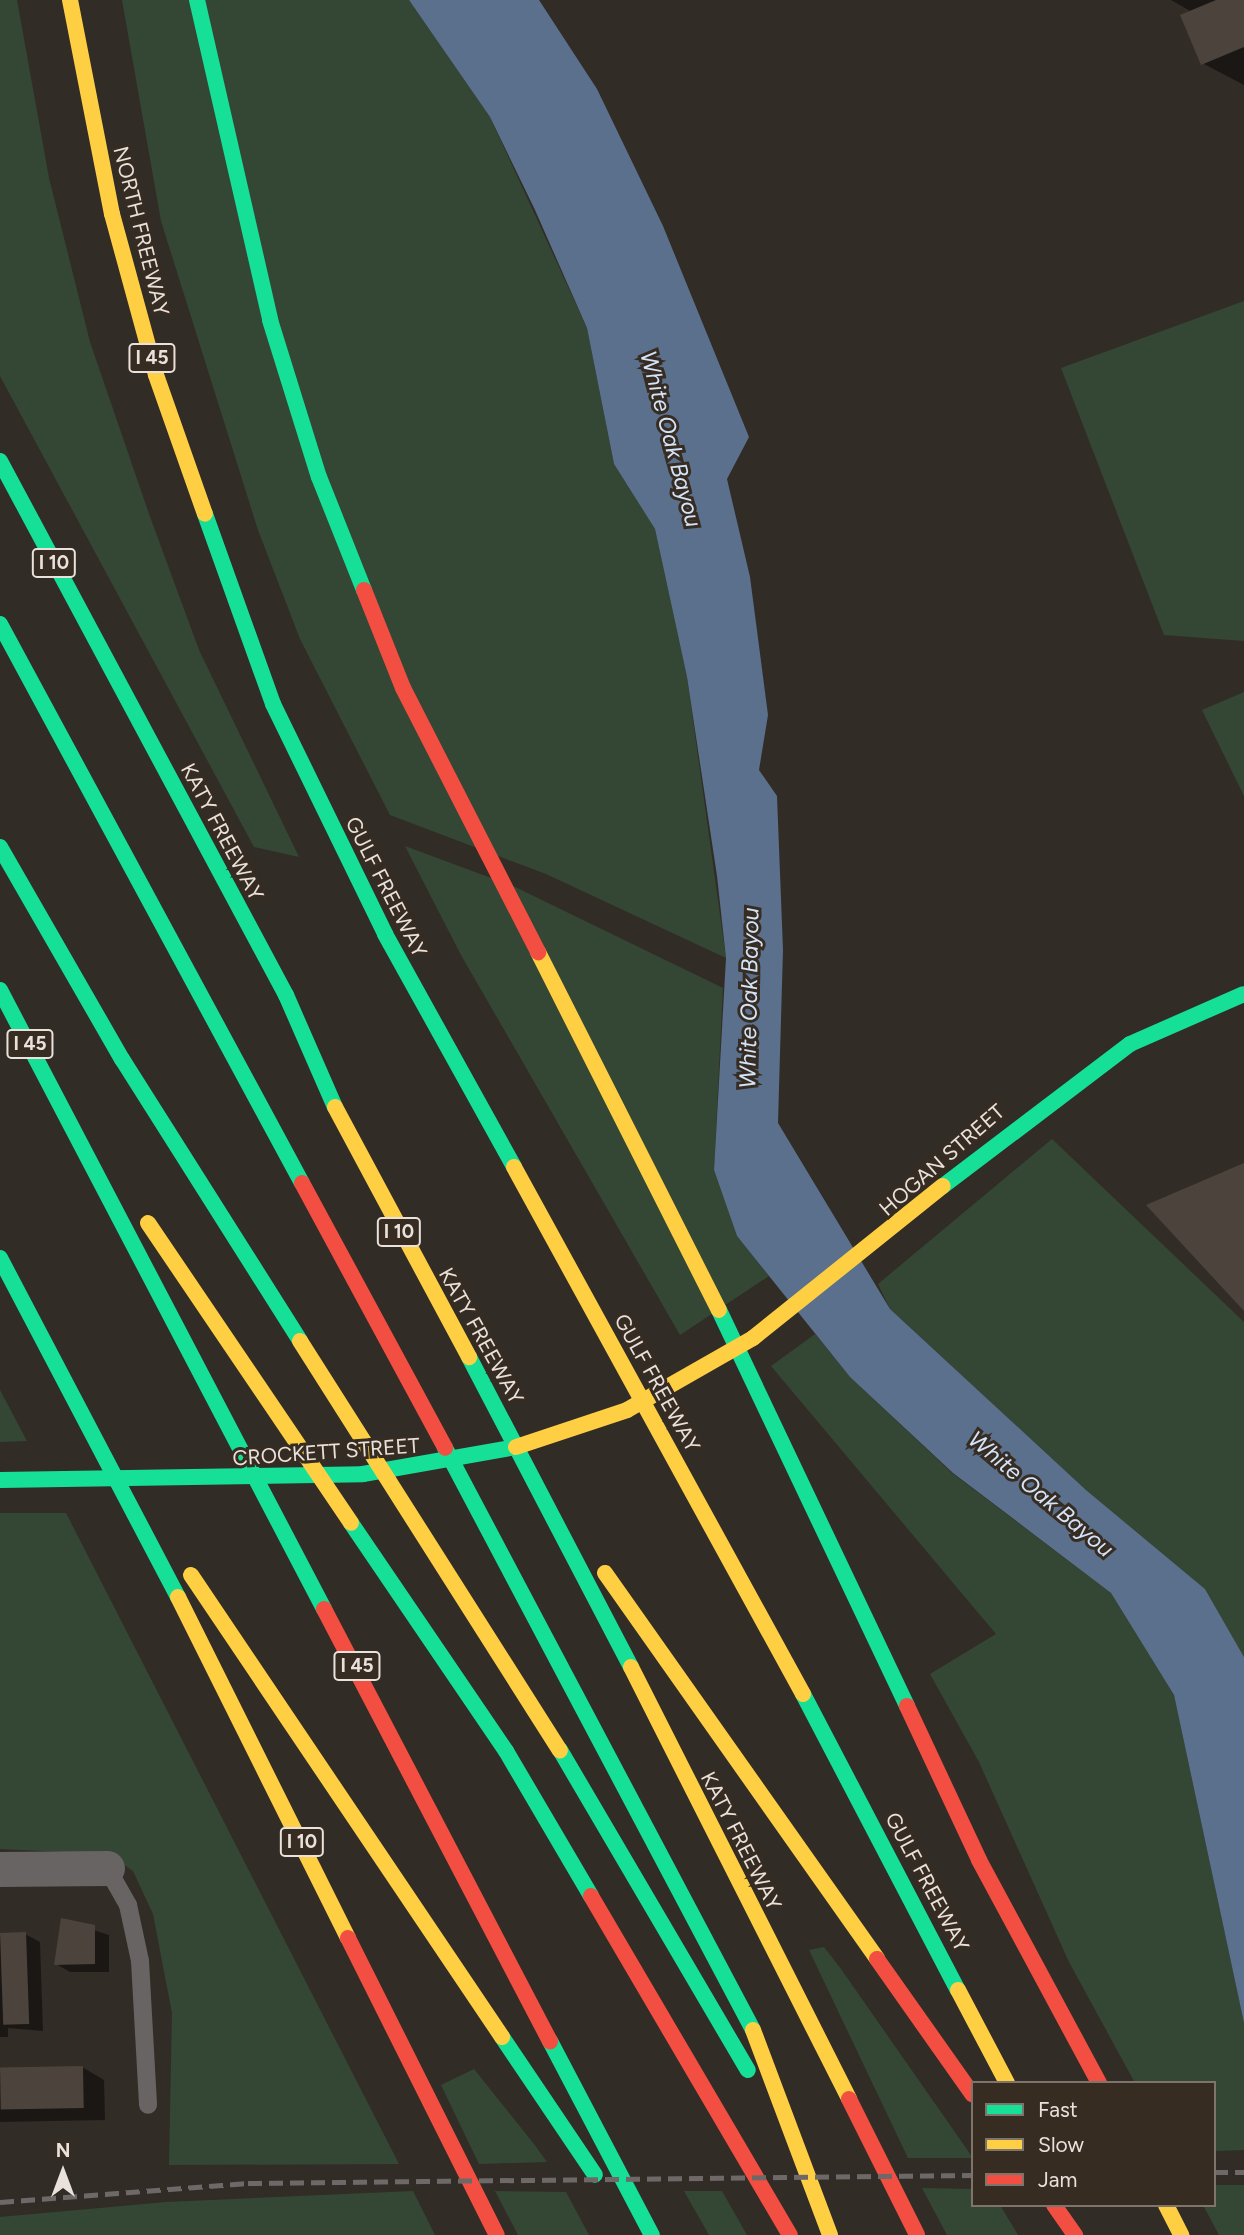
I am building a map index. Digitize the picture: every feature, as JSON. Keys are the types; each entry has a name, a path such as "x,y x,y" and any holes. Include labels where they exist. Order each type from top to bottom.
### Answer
{"main road":[{"name":"NORTH FREEWAY","path":"70,0 112,214 156,375 274,704"},
{"path":"197,0 270,320 358,582 403,688 708,1286 901,1702 1098,2081"},
{"name":"KATY FREEWAY","path":"0,461 286,995 357,1157 528,1462 918,2235"},
{"path":"0,624 718,1954 770,2067 830,2235"},
{"name":"GULF FREEWAY","path":"274,704 385,934 756,1605 1005,2081"},
{"path":"0,847 122,1059 583,1787 837,2235"},
{"name":"I 45","path":"0,990 61,1098 652,2235"},
{"name":"HOGAN STREET","path":"681,1381 753,1338 866,1253 1082,1075 1130,1044 1244,994"},
{"path":"61,1098 506,1751 790,2235"},
{"name":"I 10","path":"0,1258 79,1399 497,2235"},
{"name":"CROCKETT STREET","path":"0,1480 215,1481 427,1467 573,1431 681,1381"},
{"path":"79,1399 180,1558 635,2235"},
{"path":"528,1462 971,2092"},
{"path":"1056,2207 1075,2235"},
{"path":"1069,2207 1082,2235"},
{"path":"1167,2207 1181,2235"}],"street":[{"path":"0,1869 107,1868"}],"lane":[{"path":"107,1868 128,1905 140,1961 148,2105"}],"green space":[{"path":"0,0 17,0 49,178 90,342 149,514 199,650 299,857 254,847 0,376"},
{"path":"122,0 409,0 490,117 587,328 614,464 655,529 687,677 726,958 546,874 390,815 300,639 258,530 161,221"},
{"path":"1244,301 1244,641 1164,635 1061,368"},
{"path":"1244,692 1244,796 1202,710"},
{"path":"405,846 513,886 723,988 714,1170 737,1236 769,1276 680,1335 461,955"},
{"path":"1052,1139 1244,1322 1244,1657 1205,1589 1086,1490 890,1309 878,1284"},
{"path":"815,1334 850,1377 952,1473 1111,1593 1174,1695 1244,2023 1244,2150 1216,2151 1216,2081 1134,2081 1069,1962 979,1762 930,1674 996,1634 771,1366"},
{"path":"0,1390 27,1441 0,1442"},
{"path":"0,1513 66,1513 399,2164 169,2165 172,2013 153,1914 133,1871 109,1854 0,1849"},
{"path":"824,1947 971,2158 908,2158 809,1950"},
{"path":"474,2069 547,2162 479,2164 441,2085"},
{"path":"1216,2185 1244,2185 1244,2235 1219,2235 1204,2207 1216,2207"},
{"path":"922,2188 971,2189 971,2207 1001,2207 1018,2235 947,2235"},
{"path":"413,2191 435,2235 0,2235 0,2217 166,2202"},
{"path":"495,2191 566,2192 589,2235 518,2235"},
{"path":"684,2191 722,2191 747,2235 709,2235"}],"water":[{"name":"White Oak Bayou","path":"409,0 539,0 597,89 663,226 749,437 727,479 750,577 768,715 759,770 777,796 783,950 778,1123 890,1309 1086,1490 1205,1589 1244,1657 1244,2023 1174,1695 1111,1593 953,1473 850,1377 737,1236 714,1170 726,958 717,876 687,677 655,529 614,464 587,328 535,210 490,117"}],"building":[{"path":"1216,0 1244,0 1244,47 1201,65 1180,15"},
{"path":"1244,1163 1244,1311 1146,1205"},
{"path":"61,1918 95,1925 95,1964 54,1965"},
{"path":"26,1932 29,2024 3,2025 0,1933"},
{"path":"83,2066 84,2108 1,2109 0,2067"}],"railway":[{"path":"1216,2172 1244,2172"},
{"path":"0,2202 248,2183 971,2175"}],"traffic: fast":[{"path":"197,0 270,320 319,477 364,590"},
{"path":"0,461 286,995 335,1107"},
{"path":"205,514 273,704 385,934 514,1167"},
{"path":"0,624 302,1183"},
{"path":"0,847 122,1059 300,1341"},
{"path":"0,990 324,1609"},
{"path":"943,1186 1130,1044 1244,994"},
{"path":"0,1258 178,1597"},
{"path":"719,1310 907,1706"},
{"path":"469,1357 631,1667"},
{"path":"0,1480 363,1474 516,1447"},
{"path":"445,1448 753,2030"},
{"path":"351,1523 506,1751 591,1896"},
{"path":"803,1694 958,1990"},
{"path":"560,1750 748,2070"},
{"path":"502,2037 595,2175"},
{"path":"550,2041 652,2235"}],"traffic: slow":[{"path":"70,0 112,214 156,375 205,514"},
{"path":"538,952 719,1310"},
{"path":"335,1107 469,1357"},
{"path":"514,1167 803,1694"},
{"path":"516,1447 627,1410 753,1338 943,1186"},
{"path":"148,1223 351,1523"},
{"path":"300,1341 560,1750"},
{"path":"605,1573 877,1959"},
{"path":"191,1575 502,2037"},
{"path":"178,1597 348,1938"},
{"path":"631,1667 849,2099"},
{"path":"958,1990 1006,2081"},
{"path":"753,2030 830,2235"},
{"path":"1167,2207 1181,2235"}],"traffic: jam":[{"path":"364,590 403,688 538,952"},
{"path":"302,1183 445,1448"},
{"path":"324,1609 550,2041"},
{"path":"907,1706 979,1860 1098,2081"},
{"path":"591,1896 790,2235"},
{"path":"348,1938 497,2235"},
{"path":"877,1959 971,2092"},
{"path":"849,2099 917,2235"},
{"path":"1055,2207 1075,2235"}]}
